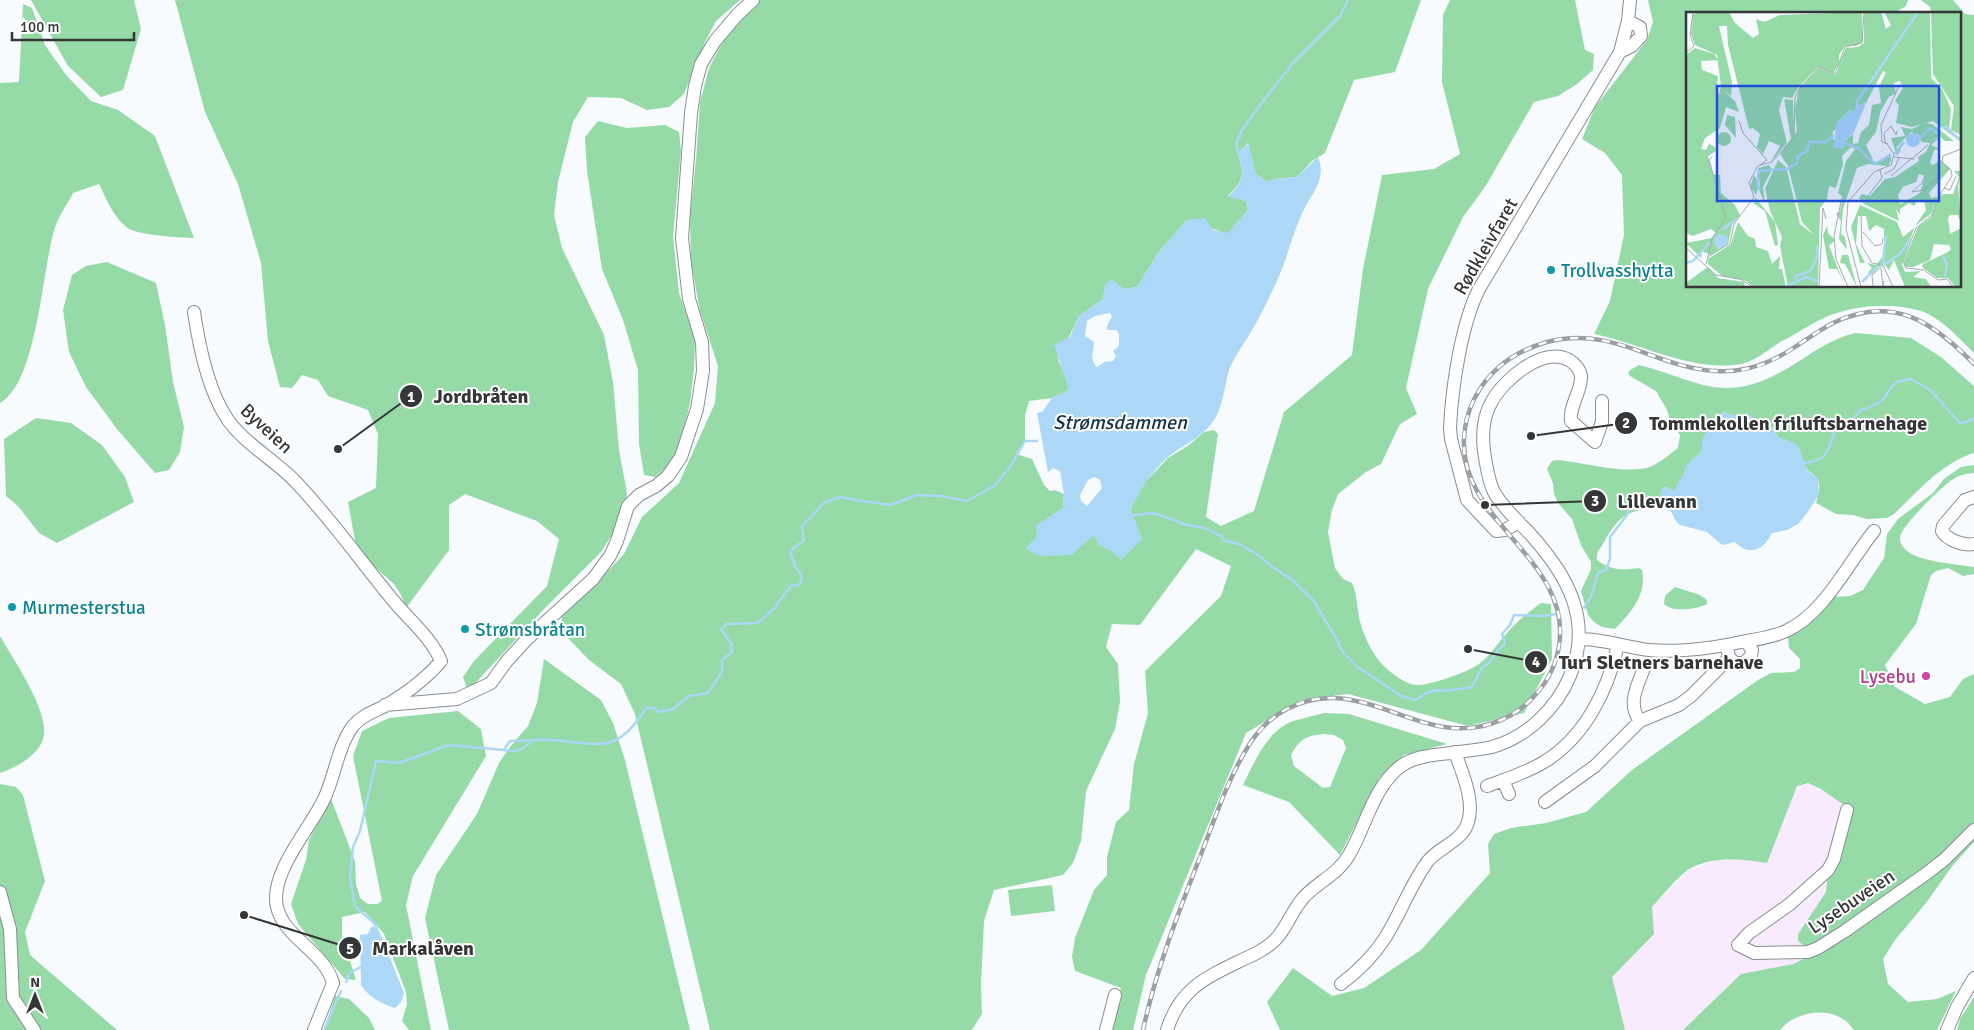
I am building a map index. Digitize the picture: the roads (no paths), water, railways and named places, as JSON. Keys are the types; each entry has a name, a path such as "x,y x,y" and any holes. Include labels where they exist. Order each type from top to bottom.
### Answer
{"street":[{"path":"314,1030 329,995 332,979 316,955 286,926 277,907 278,886 292,852 325,799 342,749 352,727 366,715 385,706 456,699 492,683 506,662 527,639 593,579 617,542 628,506 639,495 656,486 668,476 674,470 681,457 696,415 704,371 702,342 689,300 682,238 691,113 695,86 701,64 715,41 737,15 753,0"},
{"name":"Rødkleivfaret","path":"1519,522 1505,530 1496,531 1467,500 1451,439 1450,428 1455,385 1464,338 1471,308 1485,278 1620,52 1632,46 1641,36 1640,27 1628,21 1630,0"},
{"name":"Byveien","path":"194,312 212,387 227,419 292,478 328,518 393,600 437,650 441,661 421,680 385,706"},
{"path":"1167,1030 1176,1007 1187,992 1205,979 1266,947 1278,936 1302,899 1339,868 1350,854 1381,788 1390,776 1410,761 1430,756 1482,749 1499,744 1522,734 1551,708 1566,686 1574,665 1580,638 1577,612 1566,583 1547,554 1494,491 1486,462 1483,436 1485,419 1492,400 1506,384 1532,363 1555,357 1567,359 1576,365 1581,378 1571,412 1571,421 1595,442 1602,422 1602,401"},
{"path":"1974,497 1965,500 1943,526 1942,531 1945,536 1954,540 1968,545 1974,544"},
{"path":"1545,802 1595,766 1640,721 1679,705 1691,696 1728,652 1746,641 1778,635 1795,627 1804,620 1829,593 1874,532"},
{"path":"1580,638 1665,651 1728,652 1738,664 1749,660 1752,650 1746,641"},
{"path":"1487,786 1526,772 1560,751 1572,739 1584,725 1602,693 1610,675 1618,645"},
{"path":"1640,721 1635,714 1632,703 1644,668"},
{"path":"1341,984 1365,962 1384,939 1420,872 1430,859 1453,842 1467,827 1470,815 1468,796 1455,752"},
{"path":"1503,780 1508,794"},
{"name":"Lysebuveien","path":"1847,810 1834,859 1828,870 1790,904 1749,932 1738,945 1754,953 1808,952 1818,948 1939,864 1974,830"},
{"path":"0,892 10,929 13,998 34,1030"},
{"path":"1947,1030 1957,1007 1974,978"},
{"path":"1106,1030 1115,995"}],"water":[{"name":"Strømsdammen","path":"1249,143 1255,172 1266,182 1275,179 1297,177 1318,157 1321,173 1316,188 1298,223 1273,290 1256,324 1232,363 1219,411 1205,431 1167,458 1146,482 1130,510 1142,539 1121,560 1110,550 1099,545 1094,535 1072,555 1040,556 1025,548 1037,536 1036,526 1063,508 1064,494 1060,471 1053,468 1048,472 1037,413 1042,412 1052,398 1069,390 1054,345 1070,337 1079,316 1103,299 1105,285 1111,279 1124,289 1137,287 1159,252 1187,220 1205,218 1213,230 1228,233 1248,210 1246,201 1228,197 1238,186 1242,177 1238,153","holes":["1110,313 1112,316 1107,330 1117,330 1119,346 1113,351 1116,356 1113,361 1104,362 1096,367 1092,358 1094,342 1085,336 1087,321 1095,316","1094,477 1100,480 1102,488 1087,506 1081,501 1080,495 1088,480"]},
{"path":"1723,412 1732,415 1747,415 1770,424 1778,437 1795,443 1800,449 1807,470 1818,481 1819,495 1798,524 1787,530 1772,533 1762,547 1754,550 1744,548 1734,542 1721,544 1707,532 1680,525 1672,513 1661,503 1662,488 1666,487 1673,491 1675,489 1684,475 1686,466 1702,451 1704,436"},
{"path":"377,926 404,993 401,1002 395,1008 376,1000 361,985 360,935 368,934 371,927"}],"waterway":[{"path":"1238,153 1236,144 1242,130 1257,109 1292,64 1340,16 1348,0"},
{"path":"1804,463 1823,457 1829,449 1835,430 1844,430 1860,410 1882,401 1897,382 1911,379 1930,390 1960,423 1974,418"},
{"path":"377,926 355,906 350,879 353,847 360,831 376,761 399,763 449,745 504,750 510,741 547,740 595,744 616,740 636,723 646,708 654,708 658,712 673,709 689,696 708,693 722,672 722,660 732,652 731,643 721,630 726,624 758,623 775,607 791,586 800,584 802,576 795,566 790,551 804,540 802,526 825,502 841,497 890,505 917,495 941,496 967,501 994,486 1010,467 1025,441 1037,441"},
{"path":"1584,608 1591,597 1598,573 1606,570 1610,559 1610,537 1627,515 1630,506 1637,501 1660,500"},
{"path":"1132,515 1154,513 1187,525 1205,528 1221,536 1225,541 1239,544 1255,553 1290,578 1313,600 1342,651 1356,666 1401,696 1416,700 1435,690 1446,691 1472,687 1482,667 1489,663 1505,643 1502,634 1510,625 1514,615 1543,616 1558,614"},
{"path":"504,750 517,751 533,741"},
{"path":"346,982 349,973 361,967"},
{"path":"324,1030 341,991"}],"railway":[{"path":"1143,1030 1168,942 1222,800 1241,758 1249,745 1270,720 1287,709 1315,699 1341,698 1366,703 1415,720 1440,726 1466,728 1493,723 1511,715 1532,699 1548,678 1554,666 1559,646 1559,616 1550,589 1534,565 1479,495 1468,468 1464,439 1467,418 1479,390 1500,366 1534,346 1571,338 1593,339 1614,343 1694,368 1716,371 1748,369 1777,358 1833,323 1855,315 1875,311 1893,312 1911,317 1927,325 1959,349 1974,364"}],"place":[{"name":"Trollvasshytta","path":"1551,270"},
{"name":"Tommlekollen friluftsbarnehage","path":"1531,436"},
{"name":"Jordbråten","path":"338,449"},
{"name":"Lillevann","path":"1485,505"},
{"name":"Murmesterstua","path":"12,607"},
{"name":"Strømsbråtan","path":"465,629"},
{"name":"Turi Sletners barnehave","path":"1468,649"},
{"name":"Lysebu","path":"1926,676"},
{"name":"Markalåven","path":"244,915"}]}
